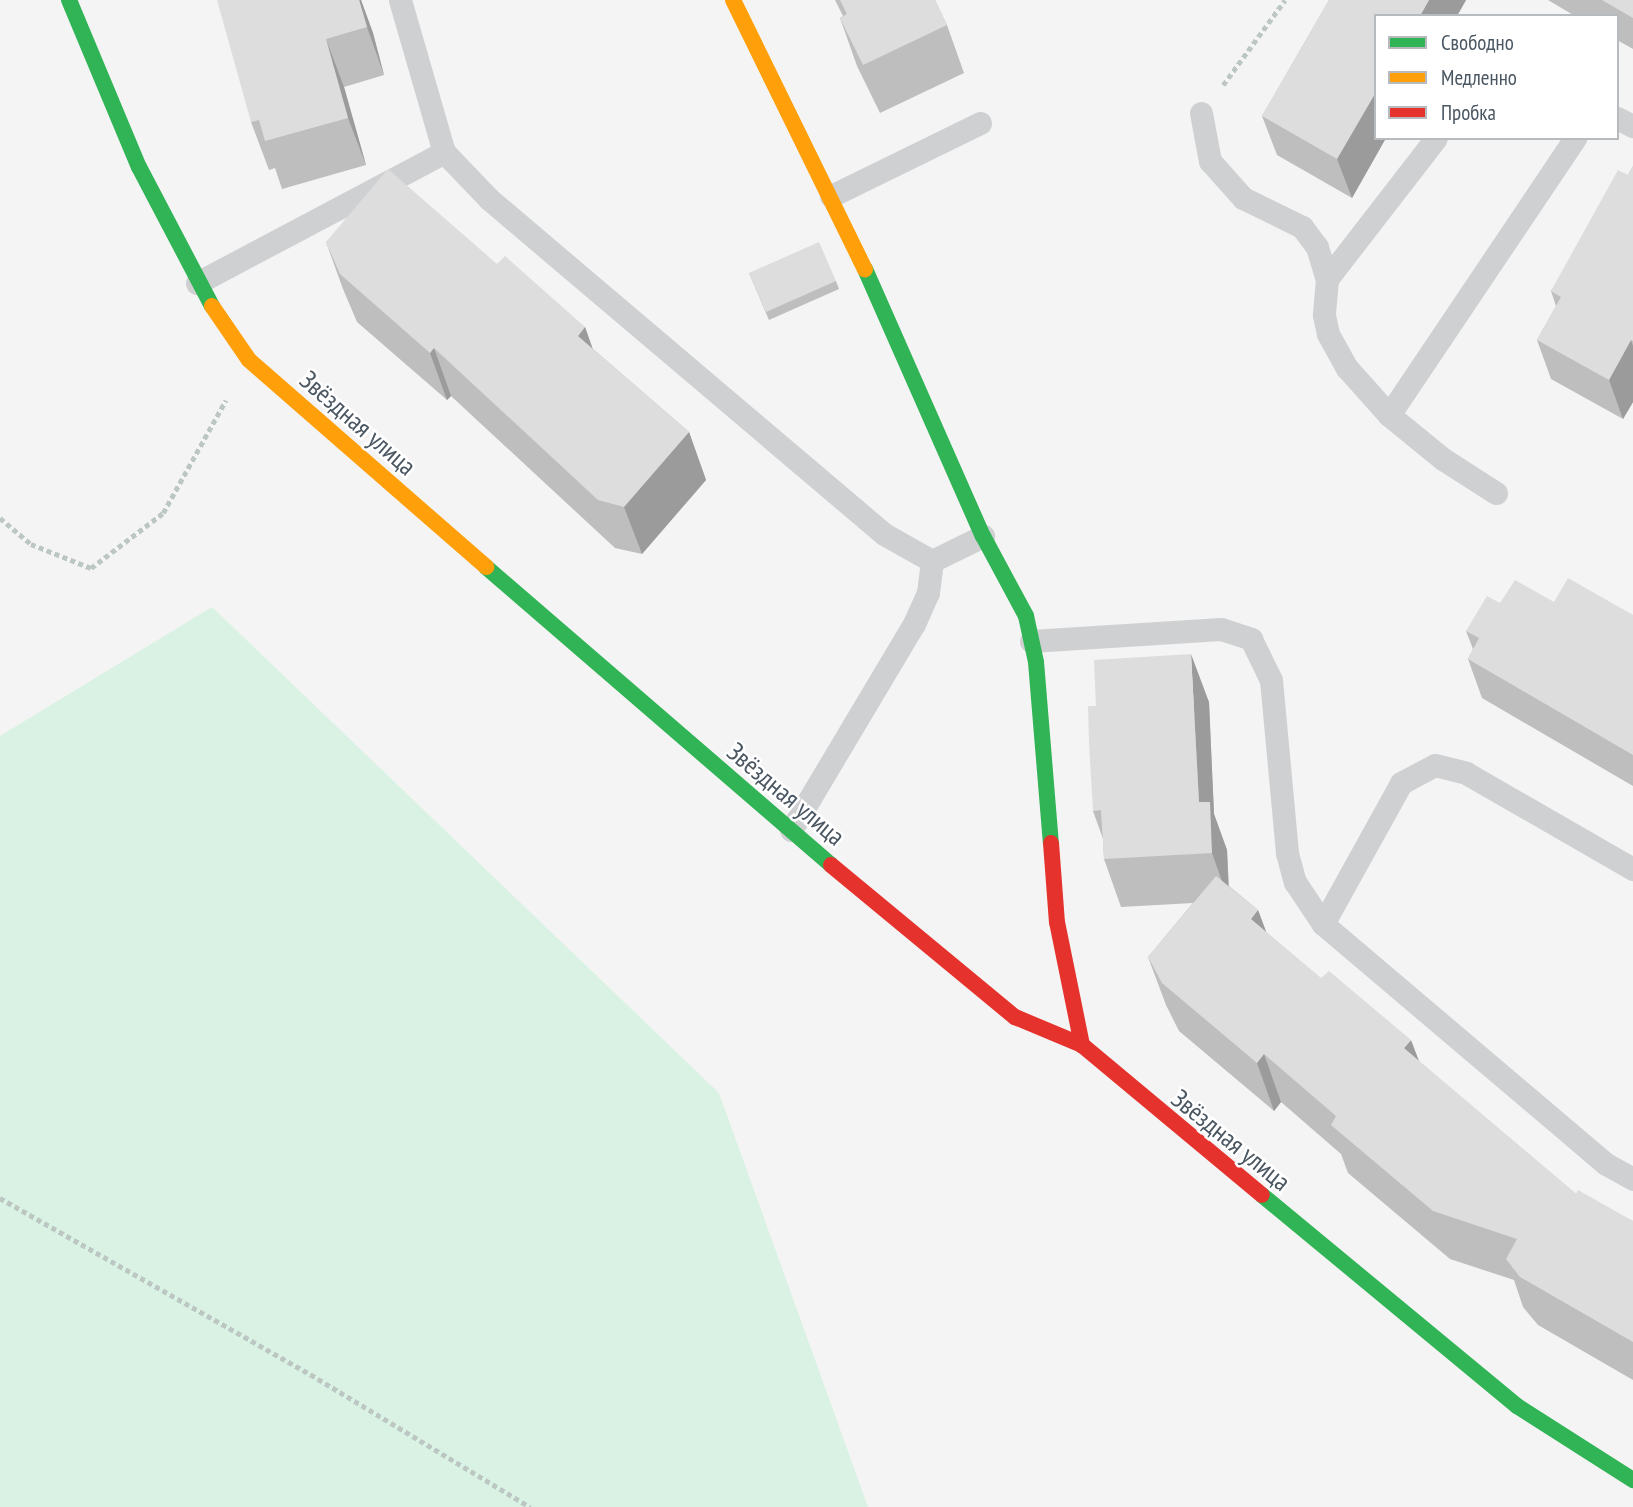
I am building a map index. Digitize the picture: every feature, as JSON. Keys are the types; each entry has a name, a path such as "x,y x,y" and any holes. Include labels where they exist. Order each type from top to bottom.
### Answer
{"street":[{"name":"Звёздная улица","path":"69,0 139,167 197,283 249,360 791,830 1015,1017 1082,1045 1517,1406 1633,1480"},
{"path":"733,0 831,196 983,536 1026,616 1031,641 1057,922 1082,1045"}],"lane":[{"path":"400,0 444,152 489,199 873,525 932,561"},
{"path":"1201,113 1210,161 1243,198 1302,227 1317,247 1327,279 1324,315 1328,334 1347,368 1389,415 1443,459 1496,493"},
{"path":"831,196 980,123"},
{"path":"1327,279 1434,140"},
{"path":"1389,415 1574,140"},
{"path":"197,283 444,152"},
{"path":"932,561 983,536"},
{"path":"791,830 914,624 928,593 932,561"},
{"path":"1031,641 1221,629 1251,639 1272,680 1287,853 1295,882 1323,924 1606,1164 1633,1180"},
{"path":"1323,924 1401,783 1434,765 1466,773 1633,869"}],"path":[{"path":"1201,113 1285,0"},
{"path":"0,519 31,544 91,568 163,513 249,360"},
{"path":"0,1198 318,1379 530,1507"}],"green space":[{"path":"212,607 719,1093 868,1507 0,1507 0,736"}],"building":[{"path":"217,0 359,0 367,27 326,39 348,118 265,141 259,120 251,122"},
{"path":"840,0 935,0 947,25 863,65 840,18 847,14"},
{"path":"1329,0 1429,0 1421,14 1374,14 1374,95 1337,159 1262,116"},
{"path":"1602,0 1633,0 1633,18"},
{"path":"1633,166 1633,341 1631,340 1609,380 1537,340 1561,297 1551,291 1618,170 1628,175"},
{"path":"388,169 497,264 505,256 585,327 578,336 689,432 624,507 598,500 434,348 430,353 340,274 326,242"},
{"path":"819,242 836,281 766,312 749,273"},
{"path":"1568,578 1633,615 1633,755 1468,659 1479,638 1466,631 1487,596 1500,603 1515,580 1554,602"},
{"path":"1191,654 1199,802 1210,802 1212,853 1104,859 1101,810 1093,811 1089,743 1088,706 1096,706 1094,660"},
{"path":"1216,876 1258,910 1251,919 1321,978 1329,971 1411,1040 1404,1048 1576,1194 1578,1190 1633,1221 1633,1342 1520,1277 1506,1259 1517,1239 1433,1211 1331,1125 1336,1116 1264,1054 1257,1063 1162,983 1148,957"}],"traffic: fast":[{"path":"69,0 139,167 212,306"},
{"path":"865,269 983,536 1026,616 1036,662 1051,843"},
{"path":"486,567 831,865"},
{"path":"1262,1195 1517,1406 1633,1480"}],"traffic: slow":[{"path":"733,0 865,269"},
{"path":"212,306 249,360 486,567"}],"traffic: jam":[{"path":"1051,843 1057,922 1082,1045"},
{"path":"831,865 1015,1017 1082,1045 1262,1195"}]}
